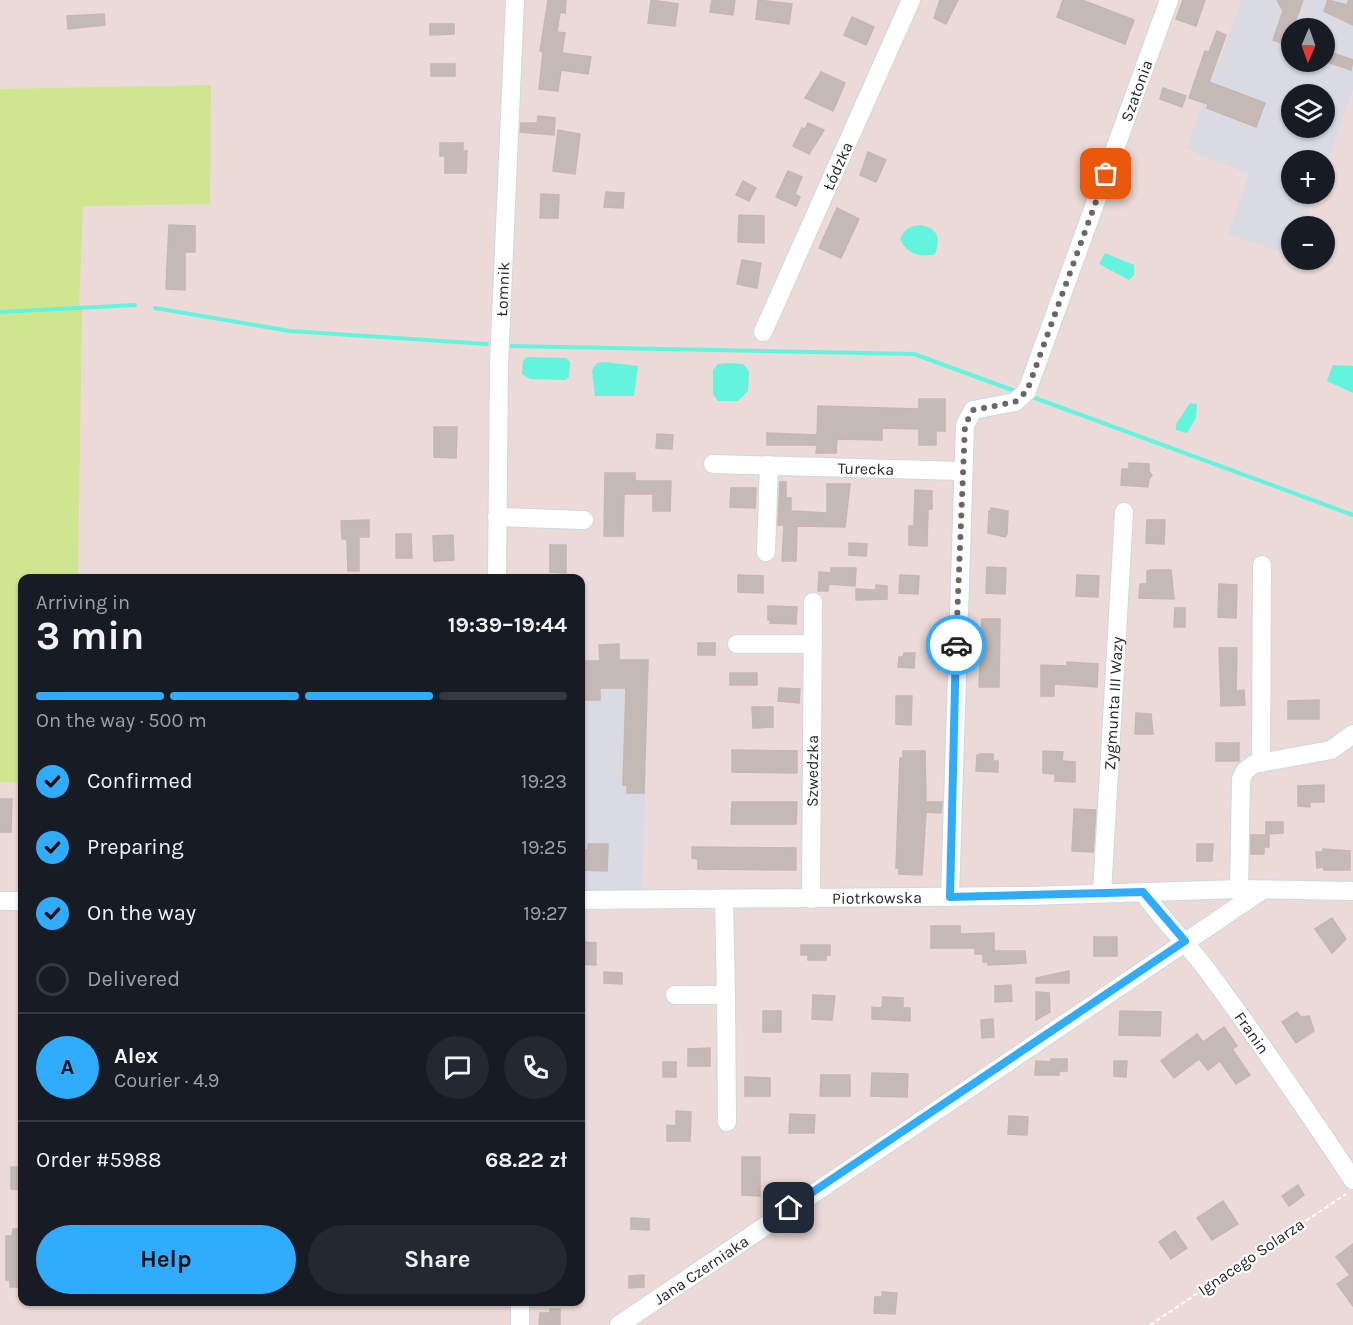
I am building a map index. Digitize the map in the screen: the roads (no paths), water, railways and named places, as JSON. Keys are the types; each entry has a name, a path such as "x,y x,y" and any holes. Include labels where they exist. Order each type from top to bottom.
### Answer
{"street":[{"name":"Łomnik","path":"496,574 499,354 514,0"},
{"name":"Łódzka","path":"764,332 912,0"},
{"name":"Szatonia","path":"962,471 965,425 973,410 1015,402 1027,391 1169,0"},
{"name":"Turecka","path":"713,464 962,471"},
{"path":"766,552 769,465"},
{"path":"950,897 962,471"},
{"name":"Zygmunta III Wazy","path":"1102,893 1124,512"},
{"path":"497,517 584,520"},
{"path":"1261,763 1262,565"},
{"name":"Szwedzka","path":"811,899 813,602"},
{"path":"737,644 812,644"},
{"path":"1239,889 1241,779 1245,771 1254,764 1331,750 1353,734"},
{"name":"Piotrkowska","path":"585,900 950,897 1239,889 1353,891"},
{"name":"Jana Czerniaka","path":"619,1325 1261,891"},
{"name":"Franin","path":"1143,892 1185,941 1273,1059 1353,1180"},
{"path":"724,899 727,1122"},
{"path":"0,901 18,901"},
{"path":"675,995 726,995"},
{"path":"520,1306 520,1325"}],"water":[{"path":"920,225 934,231 938,239 935,254 915,254 906,248 900,239 908,229"},
{"path":"1105,253 1134,265 1134,275 1129,280 1099,264"},
{"path":"527,357 566,358 570,362 569,377 565,380 530,379 522,374 523,361"},
{"path":"597,363 638,366 634,396 595,396 592,370"},
{"path":"718,364 743,364 749,371 748,391 738,401 718,401 713,394 713,370"},
{"path":"1333,365 1353,366 1353,393 1327,381"},
{"path":"1190,403 1197,404 1196,418 1187,433 1176,430 1176,424"}],"waterway":[{"path":"0,312 135,305"},
{"path":"155,308 290,331 487,344"},
{"path":"512,346 914,354 1015,391"},
{"path":"1035,398 1353,515"}]}
